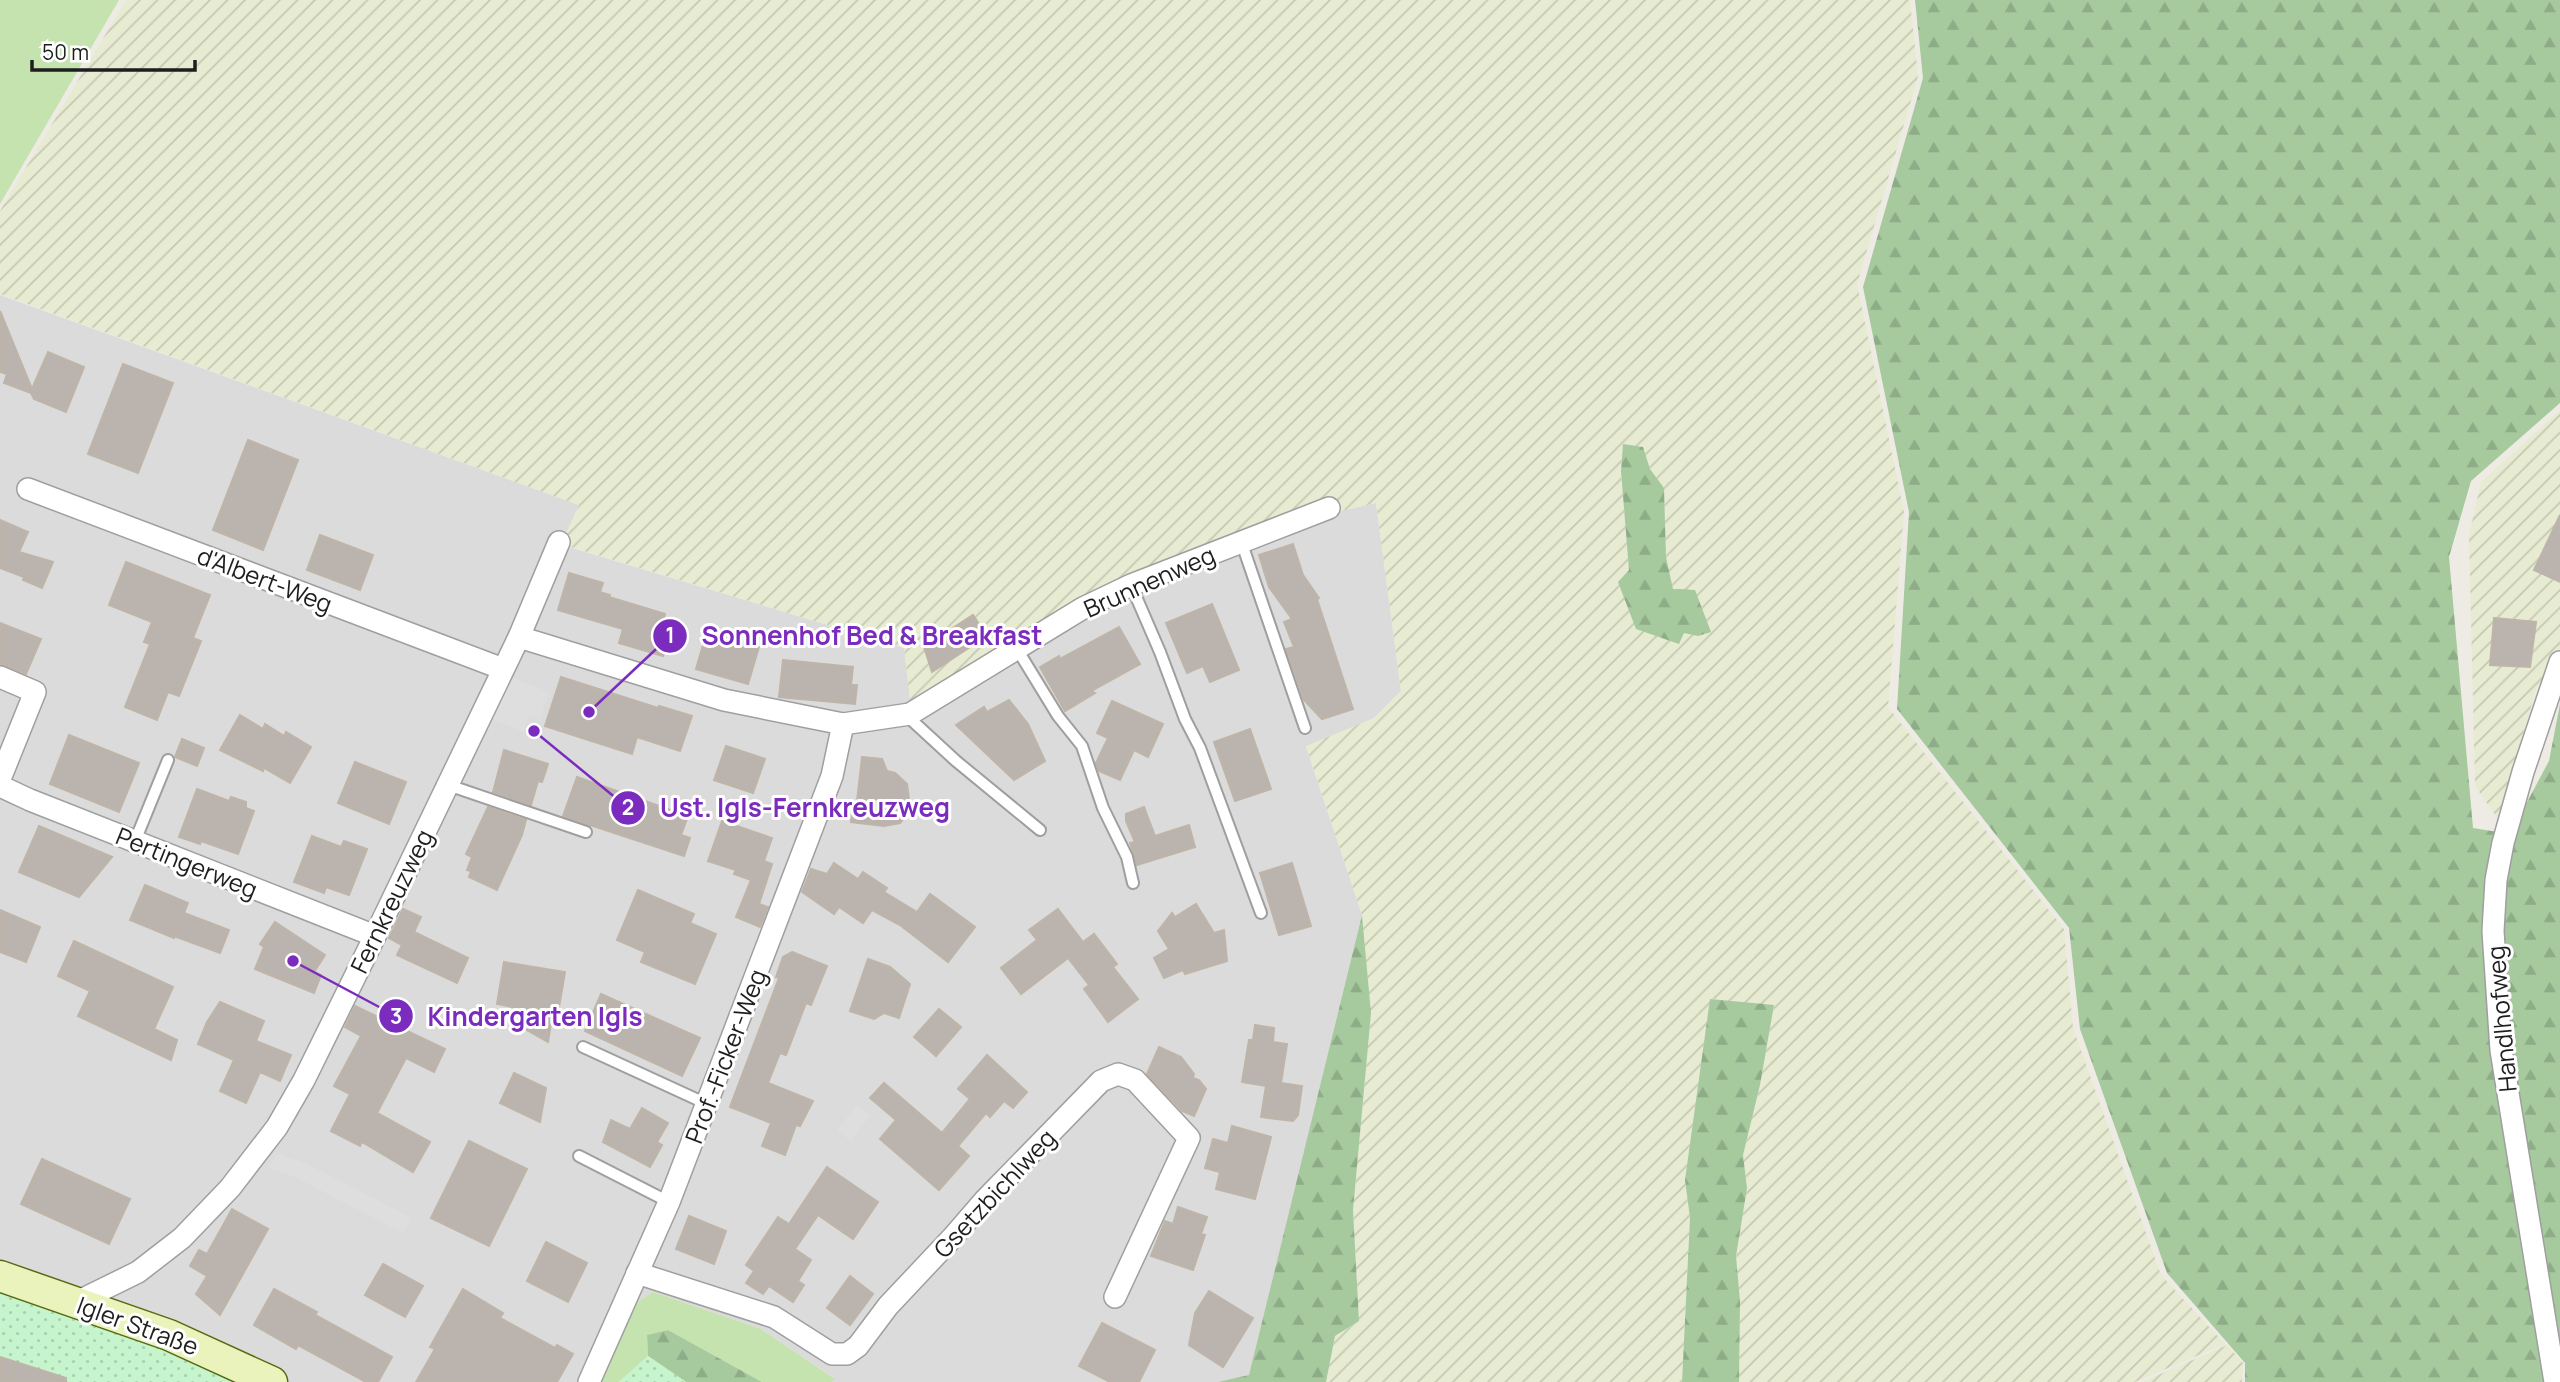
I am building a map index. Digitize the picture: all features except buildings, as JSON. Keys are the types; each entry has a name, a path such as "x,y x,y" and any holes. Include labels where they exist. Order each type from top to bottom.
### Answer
{"main road":[{"name":"Igler Straße","path":"0,1276 180,1339 272,1382"}],"street":[{"name":"d'Albert-Weg","path":"28,489 503,669"},
{"name":"Brunnenweg","path":"519,637 724,700 843,724 906,715 1083,608 1131,585 1329,508"},
{"name":"Fernkreuzweg","path":"78,1302 138,1272 182,1238 230,1188 277,1127 304,1080 448,785 519,637 559,542"},
{"name":"Handlhofweg","path":"2555,1382 2501,1050 2493,931 2496,880 2503,843 2523,772 2560,662"},
{"path":"0,677 34,692 0,779"},
{"name":"Prof.-Ficker-Weg","path":"589,1382 669,1202 832,776 843,724"},
{"name":"Pertingerweg","path":"0,786 375,936"},
{"name":"Gsetzbichlweg","path":"637,1273 774,1317 831,1354 846,1354 858,1346 888,1306 1042,1140 1101,1081 1118,1074 1135,1080 1189,1138 1115,1297"}],"lane":[{"path":"1241,541 1305,728"},
{"path":"1131,585 1185,719 1200,748 1261,913"},
{"path":"1017,649 1058,716 1082,746 1103,808 1127,857 1133,883"},
{"path":"906,715 956,761 1040,830"},
{"path":"135,841 168,761"},
{"path":"448,785 586,832"},
{"path":"583,1047 706,1104"},
{"path":"579,1156 669,1202"}],"shaded area":[{"path":"0,295 579,505 562,545 904,648 912,716 1085,611 1332,513 1376,503 1401,691 1374,718 1306,747 1362,915 1249,1376 1218,1382 832,1382 834,1378 761,1329 653,1292 597,1382 0,1382"},
{"path":"513,678 549,692 540,719 529,715 524,732 489,718"},
{"path":"856,1105 870,1116 851,1141 837,1131"},
{"path":"277,1154 305,1163 412,1218 403,1233 297,1178 268,1168"}],"green space":[{"path":"0,0 119,0 0,204"},
{"path":"126,0 1910,0 1918,77 1857,284 1904,512 1888,707 2064,929 2073,1028 2161,1275 2225,1344 2135,1382 1739,1382 1740,1301 1736,1256 1747,1188 1743,1155 1760,1085 1774,1006 1711,999 1685,1180 1690,1218 1682,1382 1326,1382 1335,1336 1359,1321 1353,1210 1371,1013 1362,915 1306,746 1374,718 1401,691 1376,503 1332,513 1085,611 912,716 904,648 561,544 579,505 0,294 0,211","holes":["1623,444 1643,448 1650,469 1664,488 1666,557 1673,589 1618,583 1629,570 1621,472"]},
{"path":"1915,0 2560,0 2560,403 2471,481 2449,557 2473,828 2510,834 2549,761 2560,704 2560,1382 2245,1382 2245,1363 2167,1273 2080,1029 2069,928 1897,709 1909,512 1863,287 1923,78"},
{"path":"2560,410 2560,672 2537,686 2498,819 2475,786 2469,535 2481,482"},
{"path":"1623,444 1643,447 1650,469 1664,488 1666,557 1673,589 1695,590 1711,632 1698,636 1684,633 1679,644 1636,629 1618,582 1629,570 1621,471"},
{"path":"1362,915 1371,1013 1353,1210 1359,1321 1335,1336 1326,1382 1218,1382 1249,1375"},
{"path":"1710,999 1774,1005 1760,1085 1743,1155 1747,1188 1736,1256 1740,1301 1739,1382 1682,1382 1690,1218 1685,1180"},
{"path":"653,1292 761,1329 835,1379 832,1382 762,1382 668,1330 647,1335 648,1356 619,1382 597,1382 628,1309"},
{"path":"0,1293 167,1350 234,1382 0,1382"},
{"path":"668,1330 762,1382 686,1382 648,1356 647,1335"},
{"path":"2227,1345 2243,1363 2242,1382 2142,1382"},
{"path":"648,1356 686,1382 619,1382"}],"place":[{"name":"Sonnenhof Bed & Breakfast","path":"589,712"},
{"name":"Ust. Igls-Fernkreuzweg","path":"534,731"},
{"name":"Kindergarten Igls","path":"293,961"}]}
